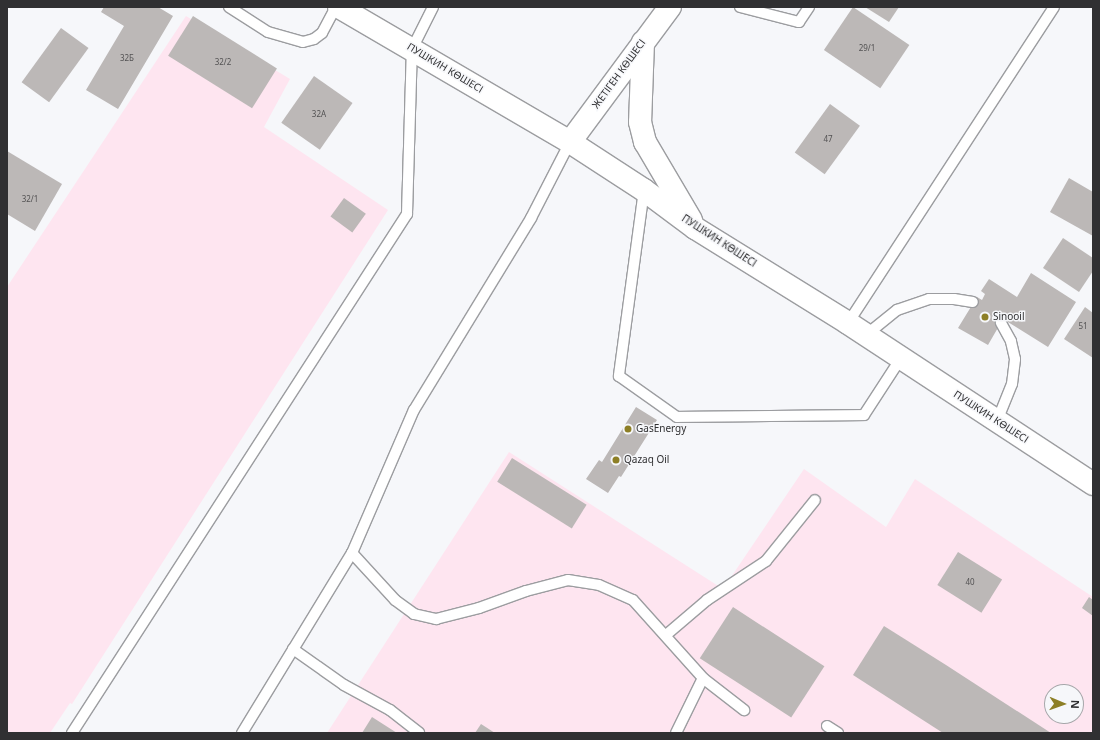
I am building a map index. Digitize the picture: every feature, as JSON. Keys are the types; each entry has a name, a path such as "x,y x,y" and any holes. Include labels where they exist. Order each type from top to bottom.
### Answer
{"main road":[{"name":"ПУШКИН КӨШЕСІ","path":"339,7 570,142 644,190 696,228 848,323 1093,484"},
{"name":"ЖЕТІГЕН КӨШЕСІ","path":"570,142 670,7"},
{"path":"643,42 642,129 646,142 696,228"}],"lane":[{"path":"229,7 268,32 303,42 314,39 322,33 336,7"},
{"path":"72,733 407,214 412,49 433,7"},
{"path":"740,7 799,22 809,7"},
{"path":"848,323 1054,7"},
{"path":"242,733 352,553 414,410 531,218 570,142"},
{"path":"644,190 619,376 677,417 864,415 901,358"},
{"path":"866,335 897,310 929,299 954,299 973,302"},
{"path":"997,422 1012,384 1015,359 1011,341 1001,323"},
{"path":"666,635 707,600 735,584 766,560 815,500"},
{"path":"352,553 395,600 414,614 436,619 479,608 526,591 568,580 599,585 633,600 703,678 744,710"},
{"path":"293,649 344,686 390,710 420,733"},
{"path":"676,733 703,678"},
{"path":"827,726 838,733"}],"shaded area":[{"path":"186,16 290,79 264,127 388,210 72,704 70,703 50,733 7,733 7,287"},
{"path":"509,452 723,589 804,469 886,527 915,479 1093,597 1093,733 327,733"}],"building":[{"path":"104,7 158,7 173,16 118,109 86,90 124,26 101,12"},
{"path":"853,7 909,45 880,88 824,50"},
{"path":"865,7 899,7 889,22"},
{"path":"193,16 277,68 252,108 168,56"},
{"path":"61,28 89,48 49,102 22,82"},
{"path":"314,76 353,103 320,150 281,123"},
{"path":"830,104 860,126 825,174 795,153"},
{"path":"7,151 62,184 35,231 7,214"},
{"path":"1069,178 1093,192 1093,236 1050,212"},
{"path":"344,198 366,214 352,232 330,217"},
{"path":"1063,238 1093,258 1093,271 1079,292 1043,268"},
{"path":"1031,273 1076,302 1048,347 1003,319 988,345 958,328 977,297 982,300 985,294 981,291 989,279 1017,297"},
{"path":"1085,307 1093,313 1093,358 1064,339"},
{"path":"636,407 657,420 621,477 619,476 608,493 586,479 599,460 602,462"},
{"path":"512,458 587,505 572,528 497,482"},
{"path":"958,552 1002,580 981,613 937,585"},
{"path":"1089,597 1093,600 1093,616 1082,608"},
{"path":"733,607 824,666 791,718 700,658"},
{"path":"884,626 1051,733 943,733 853,675"},
{"path":"372,717 397,733 362,733"},
{"path":"481,724 495,733 475,733"}],"place":[{"name":"Sinooil","path":"985,317"},
{"name":"GasEnergy","path":"628,429"},
{"name":"Qazaq Oil","path":"616,460"}]}
